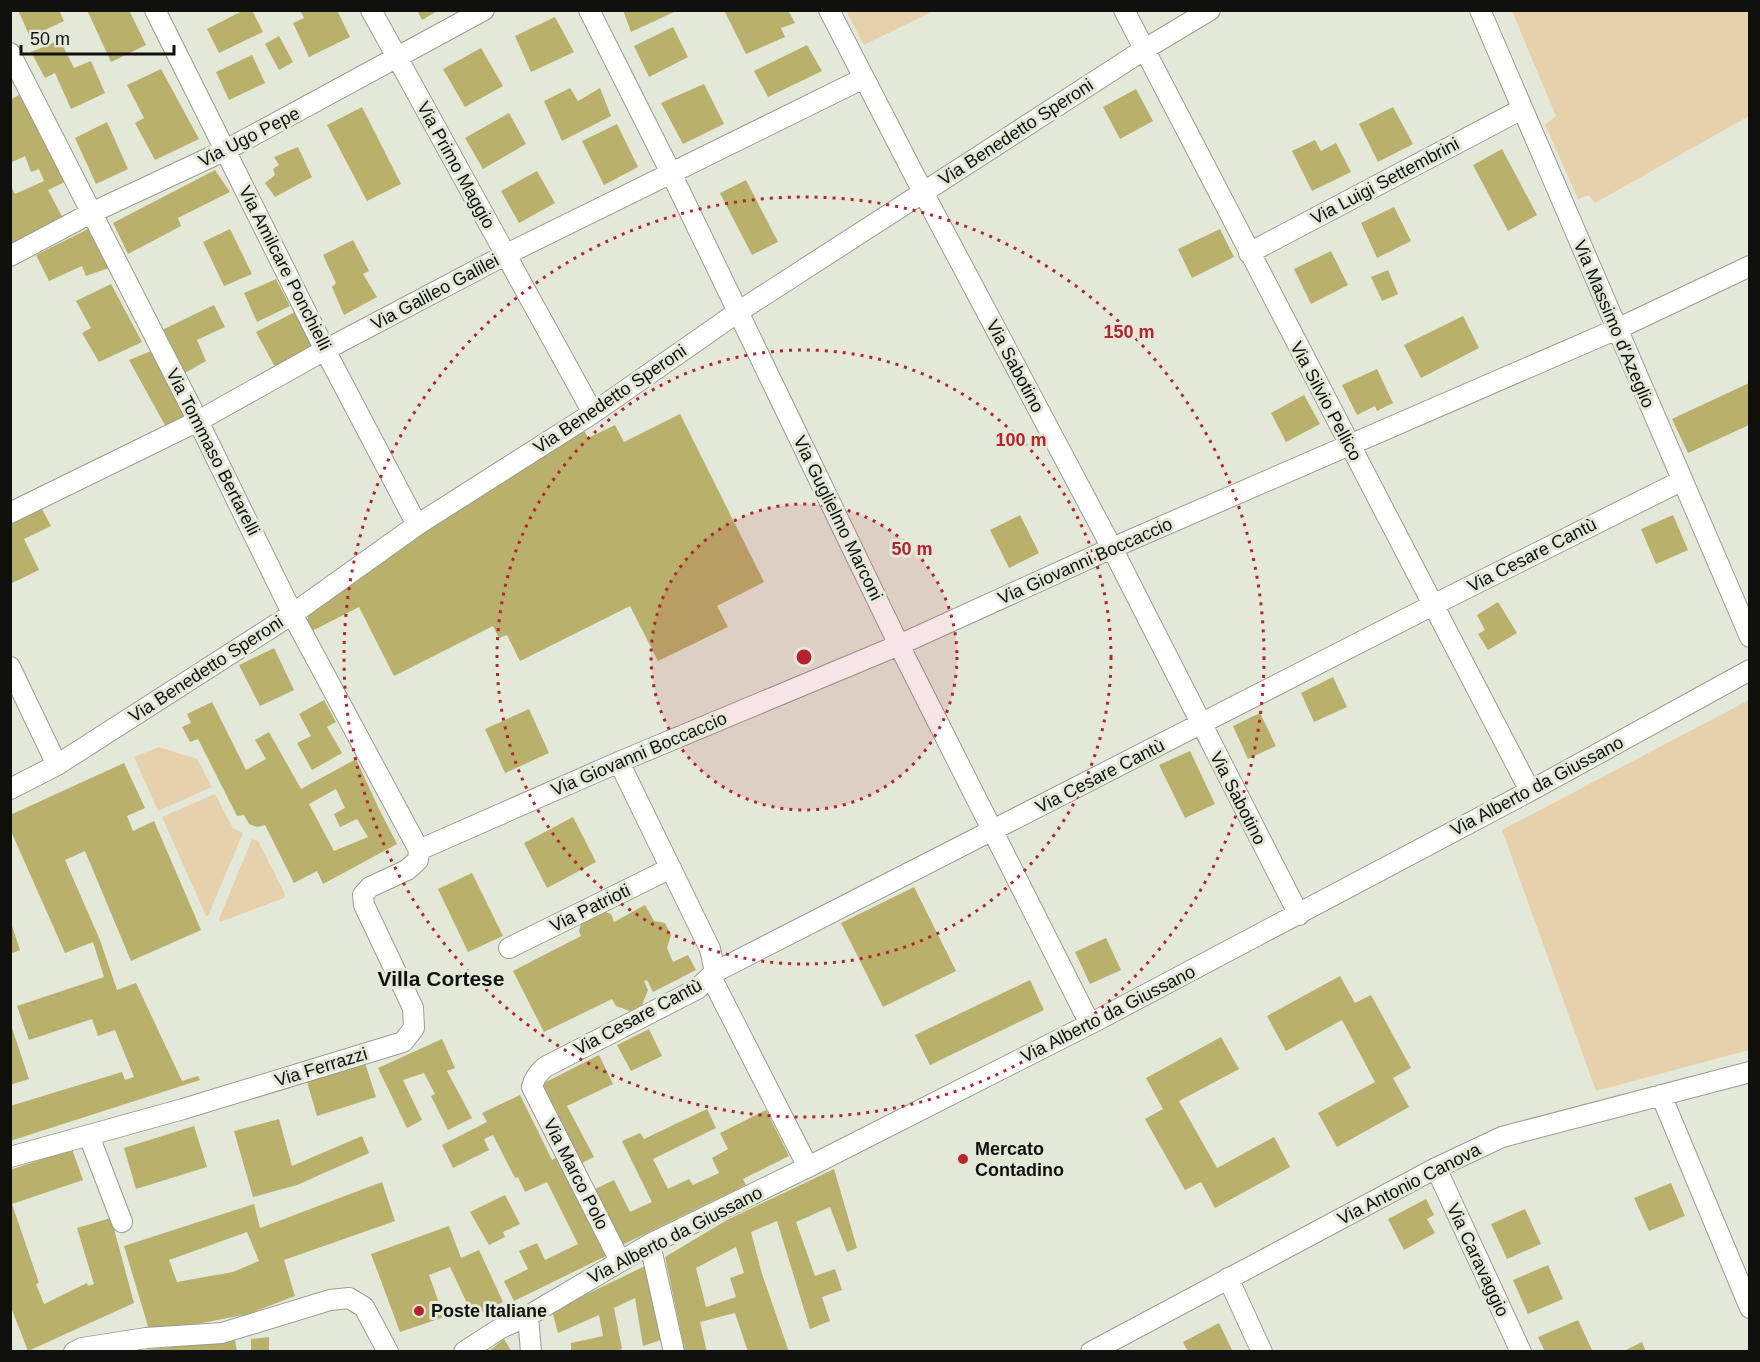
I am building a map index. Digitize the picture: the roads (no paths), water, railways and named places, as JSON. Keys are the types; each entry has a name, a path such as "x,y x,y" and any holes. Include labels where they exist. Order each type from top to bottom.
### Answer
{"street":[{"name":"Via Amilcare Ponchielli","path":"155,10 325,350 417,525"},
{"name":"Via Primo Maggio","path":"371,10 593,413"},
{"name":"Via Ugo Pepe","path":"10,256 91,213 226,150 484,10"},
{"name":"Via Guglielmo Marconi","path":"589,10 671,173 899,645 1090,1024"},
{"name":"Via Sabotino","path":"829,10 1112,548 1299,915"},
{"name":"Via Silvio Pellico","path":"1124,10 1530,791"},
{"name":"Via Benedetto Speroni","path":"10,789 57,765 294,613 417,525 593,413 738,312 1144,49 1210,10"},
{"name":"Via Massimo d'Azeglio","path":"1480,10 1749,638"},
{"name":"Via Tommaso Bertarelli","path":"10,53 198,421 298,625 418,850"},
{"name":"Via Galileo Galilei","path":"10,513 198,421 325,350 507,254 864,78"},
{"name":"Via Luigi Settembrini","path":"1249,253 1521,109"},
{"name":"Via Giovanni Boccaccio","path":"418,850 619,762 899,645 1112,548 1617,329 1749,266"},
{"name":"Via Cesare Cantù","path":"532,1087 533,1081 545,1066 697,989 713,975 1433,605 1681,481"},
{"path":"10,667 57,765"},
{"name":"Via Alberto da Giussano","path":"464,1352 501,1328 528,1316 650,1244 808,1167 1299,915 1749,670"},
{"path":"619,762 710,949 713,975 808,1167"},
{"name":"Via Ferrazzi","path":"10,1158 183,1109 403,1042 414,1028 413,1008 364,905 363,895 370,887 407,870 418,860 418,850"},
{"name":"Via Patrioti","path":"509,948 671,868"},
{"name":"Via Antonio Canova","path":"1091,1352 1436,1168 1502,1137 1749,1072"},
{"name":"Via Marco Polo","path":"532,1087 620,1261"},
{"path":"1660,1095 1749,1308"},
{"path":"89,1136 122,1222"},
{"name":"Via Caravaggio","path":"1436,1168 1521,1352"},
{"path":"650,1244 674,1352"},
{"path":"1228,1278 1262,1352"},
{"path":"74,1352 82,1348 146,1338 222,1333 330,1300 349,1298 364,1307 388,1352"},
{"path":"528,1316 531,1352"}],"place":[{"name":"Mercato Contadino","path":"963,1159"},
{"name":"Poste Italiane","path":"419,1311"}],"district":[{"name":"Villa Cortese","path":"441,978"}]}
